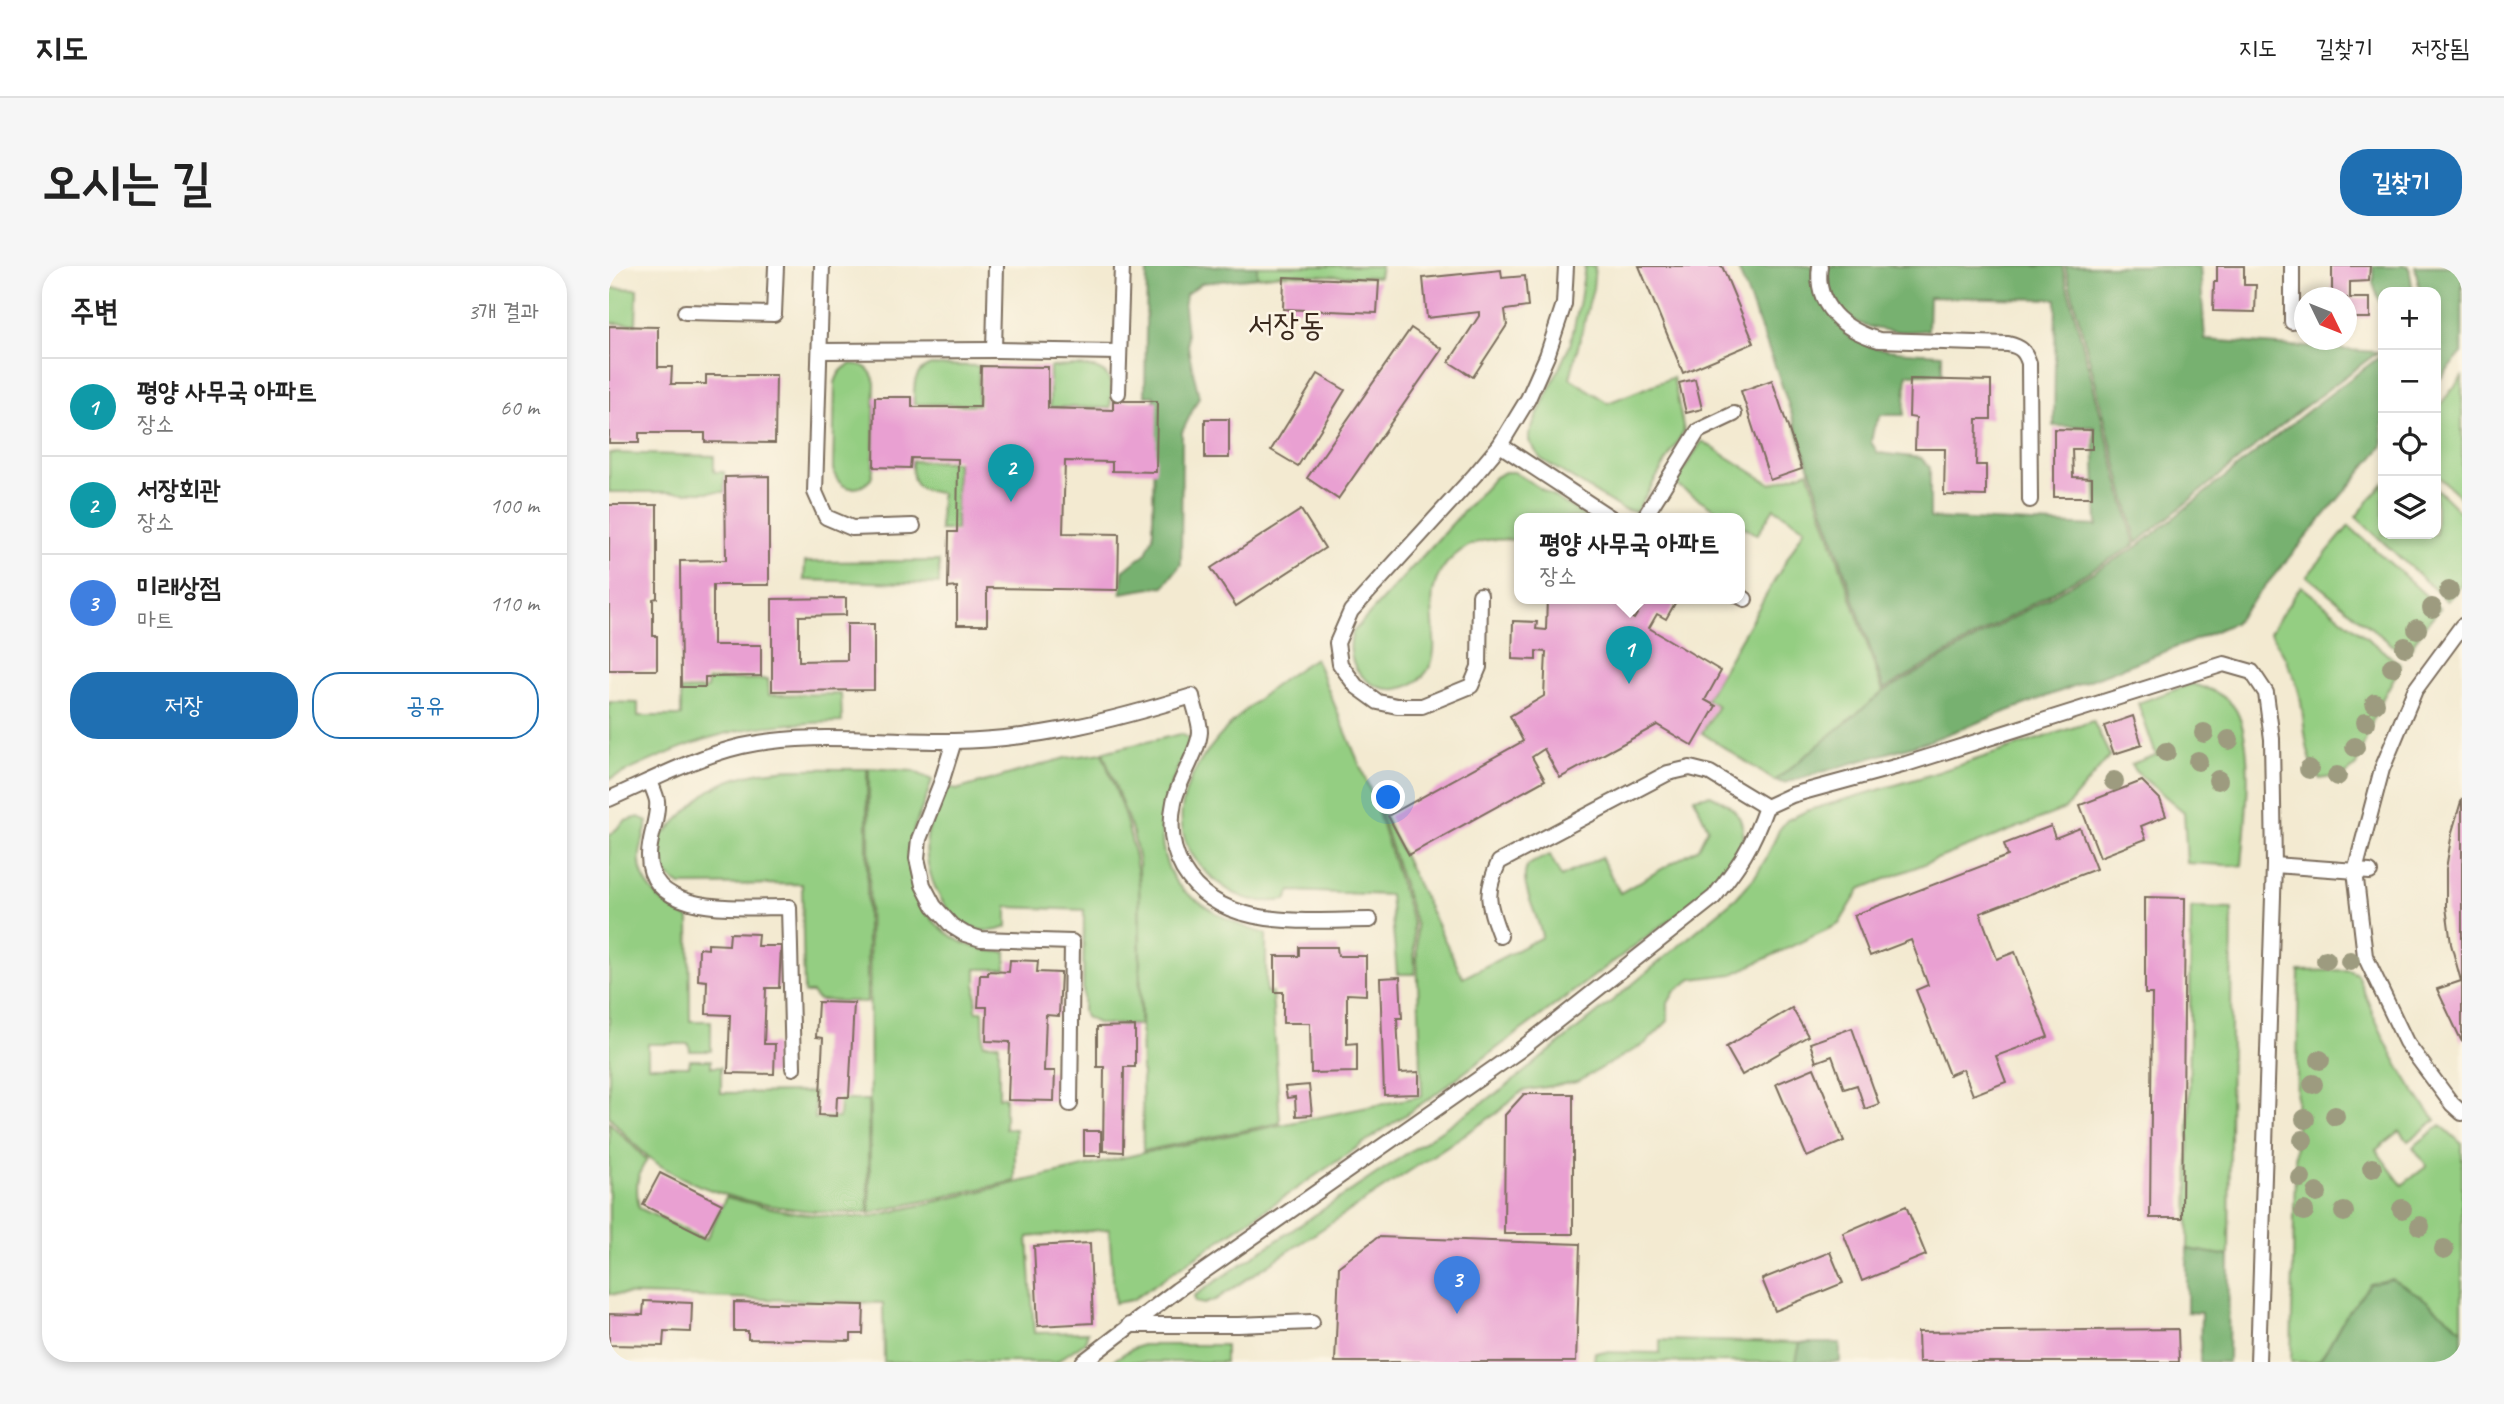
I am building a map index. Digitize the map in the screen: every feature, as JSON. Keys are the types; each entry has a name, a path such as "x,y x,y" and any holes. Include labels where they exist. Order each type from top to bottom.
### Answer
{"lane":[{"path":"685,312 774,314 776,266"},
{"path":"822,266 815,492 826,517 852,528 913,526"},
{"path":"994,350 996,266"},
{"path":"1118,393 1122,266"},
{"path":"1480,595 1479,667 1471,686 1422,706 1397,706 1378,702 1356,686 1340,664 1336,643 1351,611 1460,493 1500,445 1528,399 1547,356 1564,304 1566,266"},
{"path":"1820,266 1821,288 1826,301 1846,326 1860,334 1879,340 2008,344 2018,346 2025,352 2029,363 2030,500"},
{"path":"2292,266 2292,322"},
{"path":"820,351 1119,352"},
{"path":"1647,513 1698,431 1734,414"},
{"path":"1500,445 1603,513"},
{"path":"2462,626 2415,690 2382,769 2363,872 2365,956 2406,1042 2452,1104 2462,1113"},
{"path":"1083,1362 1129,1325 1520,1050 1714,897 1754,840 1766,807 1792,795 1906,764 2224,664 2252,672 2266,693 2272,739 2274,865 2258,1362"},
{"path":"609,799 703,757 742,746 819,738 954,741 1026,737 1124,716 1192,696 1200,732 1174,800 1170,827 1173,847 1185,873 1215,901 1239,912 1280,919 1370,920"},
{"path":"954,741 919,839 917,858 923,885 934,906 952,926 965,934 981,939 1072,942 1070,1104"},
{"path":"1500,936 1488,903 1491,879 1499,862 1668,773 1690,768 1710,773 1766,807"},
{"path":"650,781 657,803 649,854 651,869 660,885 670,894 693,905 789,907 793,1068"},
{"path":"2274,865 2363,872"},
{"path":"1129,1325 1312,1322"}],"green space":[{"path":"1147,266 1257,266 1257,277 1202,283 1186,294 1184,308 1189,353 1199,397 1182,432 1181,564 1164,586 1121,593 1123,571 1146,553 1153,536 1154,396 1145,396"},
{"path":"1257,266 1381,266 1379,277 1282,274 1257,277"},
{"path":"1585,266 1595,266 1593,288 1570,378 1608,403 1673,377 1684,431 1636,512 1622,509 1541,459 1529,441 1529,434 1570,345"},
{"path":"1737,266 1814,266 1840,326 1852,338 1863,344 1889,350 1942,354 1942,374 1907,374 1904,415 1881,415 1874,427 1871,442 1878,453 1921,458 1930,468 1930,518 2097,526 2094,427 2054,426 2056,299 1929,297 1928,330 1893,331 1874,328 1843,314 1833,301 1827,286 1828,266 2062,266 2135,545 1884,689 1777,371"},
{"path":"2065,266 2200,266 2205,340 2294,346 2294,350 2378,352 2299,411 2137,543"},
{"path":"2373,266 2409,266 2412,287 2378,287 2378,298 2373,283"},
{"path":"2415,266 2462,266 2462,353 2441,378 2441,287 2419,287"},
{"path":"609,288 637,289 636,324 609,323"},
{"path":"2378,358 2378,452 2234,623 1929,741 1784,783 1775,781 1883,692 2137,547"},
{"path":"851,364 867,369 875,383 873,470 871,479 866,484 854,488 839,482 833,469 835,383 841,371"},
{"path":"931,365 979,366 978,405 914,404 917,375"},
{"path":"1083,366 1105,373 1111,386 1110,408 1050,407 1050,367"},
{"path":"2462,377 2462,499 2441,479 2441,404"},
{"path":"1702,441 1771,484 1808,471 1883,692 1775,781 1702,733 1718,706 1706,699 1805,528 1774,508 1757,535 1745,528 1745,513 1721,513 1675,484"},
{"path":"609,453 714,456 714,472 724,472 725,492 609,492"},
{"path":"912,461 957,462 956,530 940,530 941,493 926,491 917,486 914,482"},
{"path":"1505,472 1514,472 1580,513 1514,513 1514,540 1477,542 1454,556 1441,571 1434,587 1434,649 1431,663 1424,675 1411,685 1397,689 1371,683 1360,674 1353,662 1350,648 1353,632 1495,477"},
{"path":"2378,489 2378,537 2356,517"},
{"path":"2441,493 2462,514 2462,585 2447,601 2380,539 2441,539"},
{"path":"2349,526 2440,608 2406,656 2307,576"},
{"path":"939,561 939,584 804,580 805,562"},
{"path":"2301,586 2401,665 2377,709 2356,766 2345,775 2320,779 2315,770 2308,750 2298,687 2270,632"},
{"path":"1315,658 1373,797 1413,924 1415,974 1397,974 1390,895 1291,891 1286,900 1244,898 1208,874 1187,844 1182,813 1190,782 1207,751 1260,697"},
{"path":"768,679 769,695 841,694 842,722 768,726 724,734 680,748 609,779 609,702 638,703 638,716 681,716 681,690 707,689 708,680"},
{"path":"2191,684 2210,690 2227,700 2236,710 2242,726 2246,744 2248,786 2242,866 2187,863 2184,812 2135,771 2131,764 2156,755 2138,703"},
{"path":"2093,721 2110,756 2065,809 1860,889 1839,924 1733,974 1692,979 1675,991 1668,1003 1668,1021 1646,1043 1577,1082 1522,1091 1497,1113 1215,1300 1204,1304 1195,1302 1194,1296 1503,1089 1628,988 1736,898 1754,878 1787,820 1809,810 1923,777"},
{"path":"1181,734 1192,740 1176,772 1165,808 1162,844 1166,862 1177,883 1193,898 1228,919 1266,934 1266,992 1272,992 1280,1123 1143,1151 1139,862 1133,833 1103,752"},
{"path":"1102,753 1125,818 1137,867 1140,1025 1099,1024 1085,1017 1084,910 1007,907 1007,927 989,931 972,928 958,919 936,890 927,854 930,824 948,787 956,790 1065,758"},
{"path":"869,768 913,771 932,780 912,833 908,852 917,895 934,922 959,941 973,947 1006,952 1006,969 976,969 976,1011 983,1011 984,1044 999,1044 999,1097 1005,1097 1005,1129 1015,1129 1015,1181 870,1213"},
{"path":"867,769 867,1002 818,1000 812,993 804,993 802,884 681,885 668,875 661,862 661,829 666,832 709,791 745,775 786,770"},
{"path":"1710,795 1727,804 1740,819 1743,844 1732,866 1695,901 1430,1098 1132,1300 1115,1303 1109,1229 1028,1237 1034,1333 1088,1332 1085,1342 1056,1362 884,1362 883,1303 609,1294 609,1122 647,1160 637,1183 639,1208 706,1240 726,1197 797,1213 870,1217 1143,1153 1422,1096 1416,925 1375,797 1463,978 1542,937 1525,879 1525,871 1529,865 1550,855 1561,877 1601,857 1620,893 1698,848 1708,828 1694,798"},
{"path":"639,817 648,822 640,855 643,876 654,894 689,918 690,1021 711,1021 711,1051 690,1051 689,1044 648,1044 648,1066 689,1066 690,1060 711,1060 711,1067 721,1067 721,1093 814,1092 815,1119 839,1118 840,1100 868,1100 868,1213 786,1208 757,1203 703,1187 655,1162 642,1152 609,1116 609,836 625,821"},
{"path":"2191,908 2232,909 2229,1256 2188,1249"},
{"path":"2348,970 2357,974 2400,1069 2436,1120 2408,1141 2400,1131 2376,1150 2402,1185 2427,1166 2413,1147 2441,1125 2462,1144 2462,1329 2419,1295 2392,1279 2319,1360 2291,1362 2299,971"},
{"path":"2187,1249 2229,1256 2228,1362 2200,1362 2201,1313 2187,1312"},
{"path":"2392,1279 2419,1295 2462,1329 2462,1362 2314,1362 2320,1360 2345,1317 2370,1284"},
{"path":"1660,1340 1800,1343 1796,1362 1594,1362 1595,1352 1660,1353"},
{"path":"1800,1343 1840,1343 1840,1362 1796,1362"},
{"path":"1142,1345 1225,1345 1225,1362 1111,1362"}],"building":[{"path":"1639,266 1722,266 1754,343 1683,373"},
{"path":"2217,266 2244,266 2244,285 2256,285 2255,312 2213,311"},
{"path":"2332,266 2370,266 2369,281 2350,282 2350,287 2332,287"},
{"path":"1501,270 1502,278 1525,276 1528,307 1505,310 1507,325 1473,377 1449,362 1479,312 1427,318 1423,278"},
{"path":"1284,277 1379,281 1377,313 1283,309"},
{"path":"2357,298 2370,298 2370,318 2357,318"},
{"path":"609,326 658,327 658,367 672,367 671,384 706,384 706,375 776,375 775,443 705,442 705,433 639,433 639,443 609,443"},
{"path":"1411,328 1442,349 1338,499 1307,478"},
{"path":"981,366 1048,367 1048,408 1113,410 1113,401 1157,401 1156,472 1112,471 1112,462 1065,461 1063,533 1119,534 1118,590 987,588 987,625 957,625 957,587 948,588 949,532 957,532 958,459 911,458 910,468 874,467 875,397 912,397 912,407 980,407"},
{"path":"1318,374 1345,390 1298,466 1271,450"},
{"path":"1695,379 1702,409 1686,413 1679,383"},
{"path":"1910,379 1991,381 1991,419 1977,419 1976,465 1986,465 1986,496 1944,495 1945,449 1915,449 1916,418 1909,417"},
{"path":"1772,380 1802,469 1770,480 1741,391"},
{"path":"1205,419 1229,419 1229,458 1205,458"},
{"path":"2054,429 2092,430 2092,449 2072,449 2073,477 2092,478 2092,497 2054,497"},
{"path":"769,476 769,585 713,585 713,645 761,645 761,676 705,677 705,687 681,687 680,561 726,560 725,477"},
{"path":"609,505 657,505 657,598 653,599 653,636 657,636 657,670 609,670"},
{"path":"1301,510 1325,548 1236,606 1211,568"},
{"path":"846,598 846,615 799,616 799,661 847,660 847,624 874,624 874,690 772,691 772,599"},
{"path":"1547,604 1626,604 1625,614 1634,619 1642,606 1638,604 1675,604 1666,619 1657,614 1649,628 1721,671 1705,700 1716,706 1693,746 1657,725 1560,778 1544,749 1532,757 1545,780 1409,855 1388,816 1523,741 1510,716 1544,696 1546,652 1536,651 1536,660 1512,659 1513,621 1537,622 1536,629 1546,630"},
{"path":"2133,716 2142,745 2114,754 2104,726"},
{"path":"2142,781 2160,799 2166,816 2141,826 2146,839 2100,857 2080,805"},
{"path":"2462,798 2462,1042 2437,989 2461,981 2451,944 2446,907 2446,869 2452,832"},
{"path":"2051,826 2055,838 2080,828 2096,869 1980,913 1997,959 2015,952 2048,1037 1996,1056 2006,1082 1973,1095 1963,1069 1949,1075 1916,990 1928,985 1911,940 1870,956 1854,915 2008,856 2004,844"},
{"path":"2145,897 2185,898 2182,1218 2150,1218 2152,994 2145,994"},
{"path":"730,933 758,934 757,946 781,946 779,988 766,988 764,1044 775,1044 774,1074 728,1073 730,1015 706,1014 707,981 698,980 699,948 708,949 708,944 729,945"},
{"path":"1299,947 1337,947 1338,956 1366,956 1366,995 1347,994 1347,1044 1357,1043 1357,1072 1311,1073 1310,1023 1283,1023 1283,992 1275,992 1275,956 1299,956"},
{"path":"1010,960 1038,961 1037,972 1061,973 1059,1016 1046,1015 1044,1071 1055,1071 1054,1101 1008,1100 1010,1042 986,1041 987,1007 978,1007 980,975 988,975 988,971 1009,972"},
{"path":"1400,977 1402,1018 1397,1018 1400,1073 1419,1072 1419,1094 1384,1095 1380,978"},
{"path":"818,1002 854,1003 849,1097 837,1097 836,1116 819,1115 823,1038 816,1037"},
{"path":"1792,1008 1808,1036 1742,1075 1726,1047"},
{"path":"1135,1026 1135,1067 1124,1067 1123,1152 1103,1151 1104,1067 1097,1067 1097,1027"},
{"path":"1852,1028 1879,1104 1865,1109 1857,1085 1844,1089 1832,1056 1816,1062 1810,1043"},
{"path":"1814,1068 1844,1141 1807,1157 1776,1084"},
{"path":"1309,1085 1312,1115 1296,1116 1295,1097 1287,1098 1285,1087"},
{"path":"1524,1094 1573,1094 1573,1234 1504,1234 1505,1115"},
{"path":"1084,1131 1101,1131 1101,1156 1084,1156"},
{"path":"660,1173 722,1204 705,1236 643,1205"},
{"path":"1906,1206 1926,1255 1862,1281 1843,1233"},
{"path":"1378,1237 1580,1244 1576,1362 1335,1362 1339,1266"},
{"path":"1090,1243 1093,1323 1038,1326 1034,1246"},
{"path":"1830,1252 1843,1283 1775,1311 1762,1279"},
{"path":"644,1301 692,1303 691,1332 664,1331 663,1346 609,1345 609,1314 643,1315"},
{"path":"734,1302 864,1305 863,1334 851,1334 851,1341 748,1339 748,1331 734,1331"},
{"path":"2178,1329 2179,1362 1919,1362 1918,1332"}],"place":[{"name":"서장회관","path":"1011,502"},
{"name":"평양 사무국 아파트","path":"1629,684"},
{"name":"미래상점","path":"1457,1314"}],"district":[{"name":"서장동","path":"1286,324"}]}
